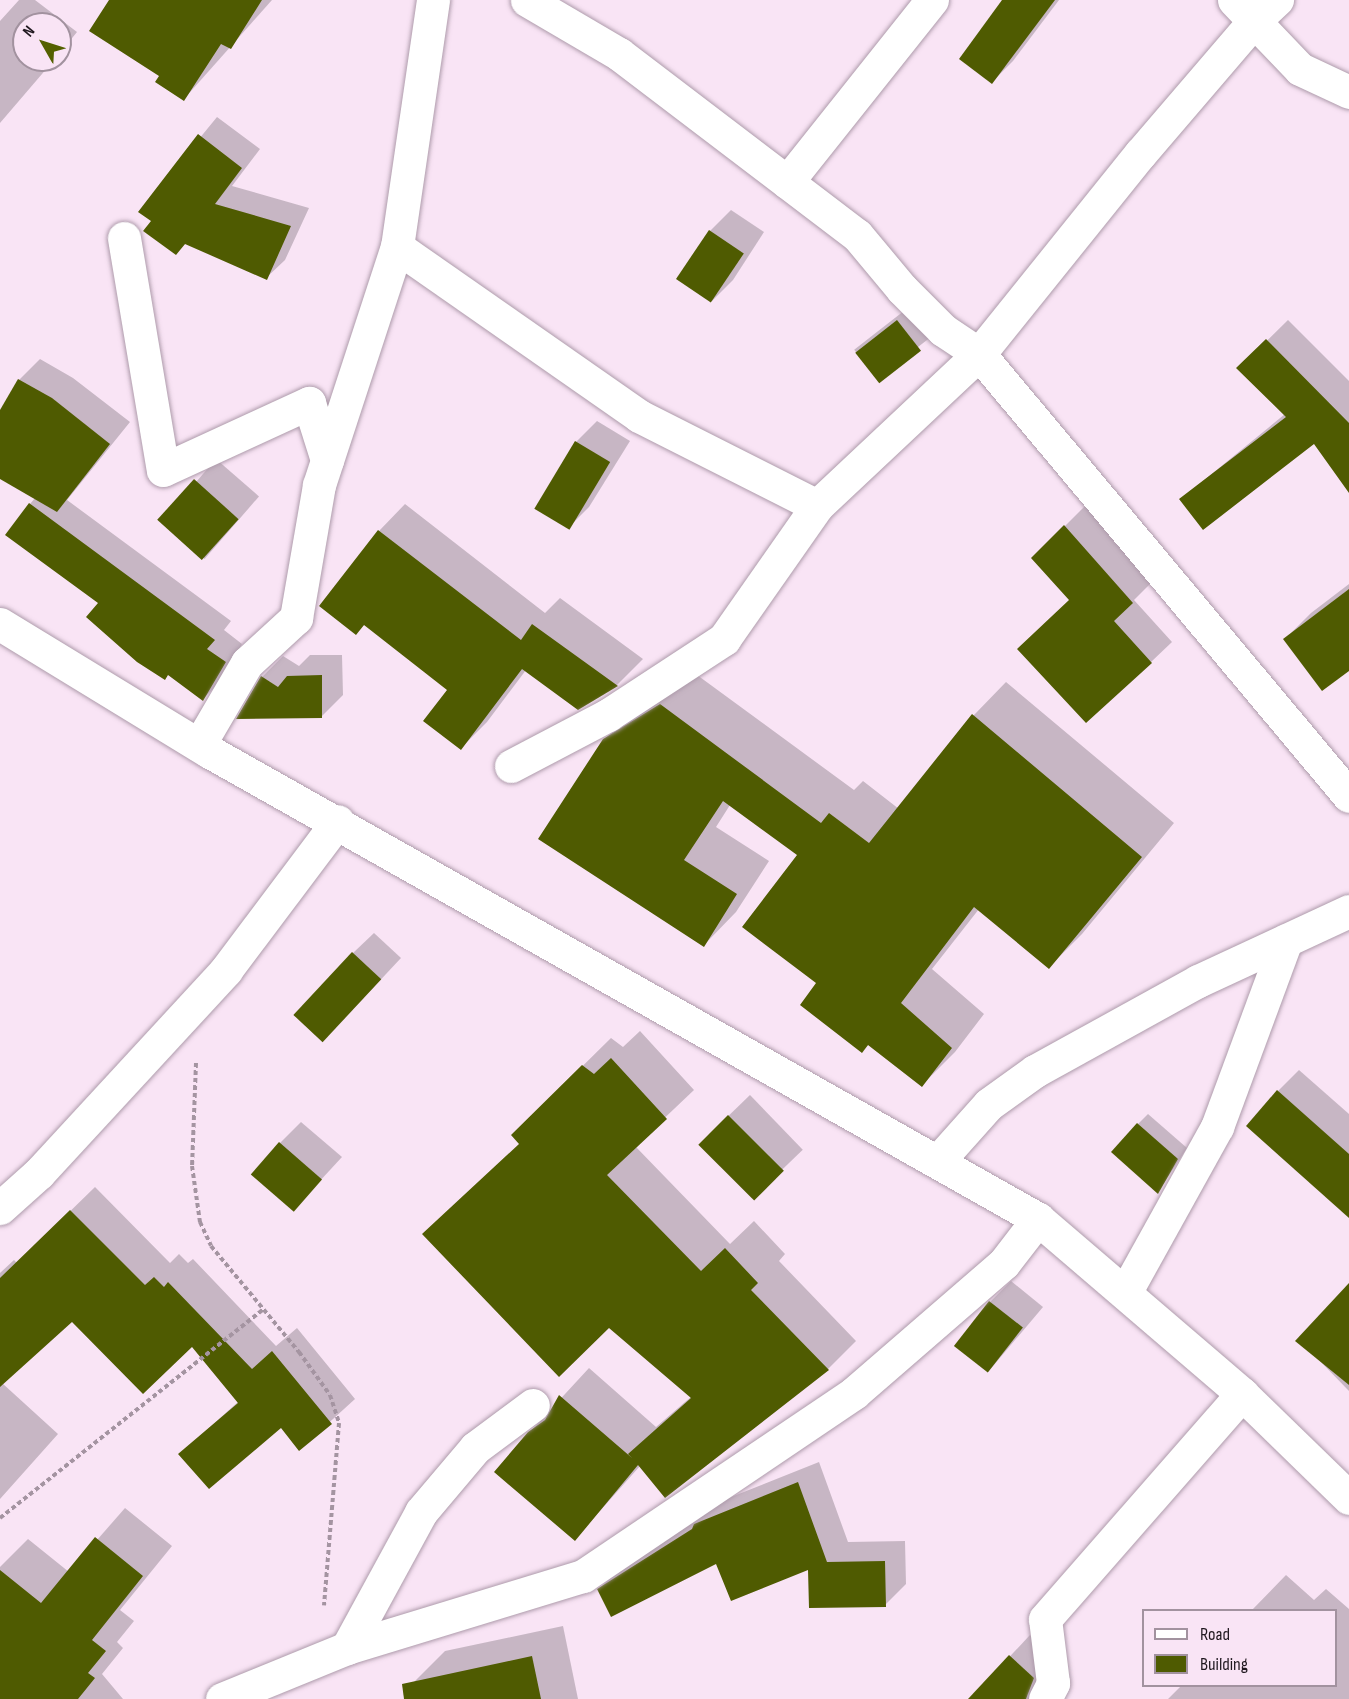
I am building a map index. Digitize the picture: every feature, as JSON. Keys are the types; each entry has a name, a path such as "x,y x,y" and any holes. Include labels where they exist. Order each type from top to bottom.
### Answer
{"street":[{"path":"199,745 248,663 296,618 319,485 397,247 433,0"},
{"path":"527,0 619,54 857,235 935,322 979,354 1349,796"},
{"path":"788,182 932,0"},
{"path":"511,766 608,715 724,639 817,506 979,354 1243,11 1277,0"},
{"path":"1243,11 1300,69 1349,92"},
{"path":"124,238 163,470 309,403 327,460"},
{"path":"397,247 639,416 817,506"},
{"path":"0,624 199,745 338,821 1038,1219 1126,1290 1242,1394 1349,1498"},
{"path":"0,1208 39,1173 226,970 338,821"},
{"path":"938,1161 989,1104 1035,1071 1198,981 1349,911"},
{"path":"1126,1290 1217,1127 1286,940"},
{"path":"222,1699 334,1653 583,1576 854,1393 1004,1263 1038,1219"},
{"path":"1045,1699 1053,1683 1045,1619 1242,1394"},
{"path":"334,1653 421,1512 475,1448 533,1405"}],"path":[{"path":"197,1002 194,1197 211,1246 299,1352 324,1386 339,1423 334,1653"},
{"path":"0,1518 262,1310"}],"building":[{"path":"109,0 262,0 231,49 221,44 184,101 155,82 159,76 89,31"},
{"path":"1002,0 1055,0 992,84 959,59"},
{"path":"198,134 242,168 215,204 291,226 267,280 185,244 176,255 143,231 151,221 138,212"},
{"path":"709,230 744,253 711,302 676,279"},
{"path":"897,320 921,351 879,383 855,353"},
{"path":"1266,339 1349,423 1349,493 1314,444 1203,530 1179,499 1286,417 1236,368"},
{"path":"18,379 52,398 110,444 57,512 0,479 0,410"},
{"path":"575,441 610,462 569,530 534,509"},
{"path":"194,479 239,519 202,560 157,520"},
{"path":"29,503 215,640 207,649 226,662 203,701 168,675 165,680 137,662 86,617 98,603 5,535"},
{"path":"1064,525 1133,603 1114,621 1152,663 1086,723 1017,649 1069,600 1031,558"},
{"path":"378,530 521,640 532,624 618,686 578,710 522,669 461,750 423,721 447,690 364,625 356,635 319,606"},
{"path":"1349,589 1349,671 1322,691 1283,639"},
{"path":"322,675 322,718 236,719 261,676 278,687 287,676"},
{"path":"660,704 821,823 829,813 869,843 972,714 1142,857 1049,969 974,907 901,1003 952,1048 922,1087 868,1045 862,1053 800,1005 816,983 742,927 797,855 723,801 684,860 737,894 704,947 538,839 603,739"},
{"path":"352,952 381,979 323,1042 293,1015"},
{"path":"611,1058 667,1119 607,1175 701,1271 725,1248 758,1283 751,1290 829,1370 665,1498 638,1465 575,1541 494,1472 528,1432 545,1420 559,1395 632,1458 628,1454 691,1398 609,1328 559,1377 422,1234 519,1144 511,1135 582,1065 594,1074"},
{"path":"1277,1090 1349,1154 1349,1218 1246,1126"},
{"path":"728,1115 784,1171 754,1201 698,1145"},
{"path":"1137,1123 1178,1159 1158,1194 1111,1152"},
{"path":"279,1142 322,1179 294,1212 251,1174"},
{"path":"70,1210 145,1285 154,1277 164,1287 168,1282 252,1369 272,1351 332,1424 299,1451 281,1428 209,1489 178,1454 238,1403 192,1347 143,1394 72,1322 0,1387 0,1278"},
{"path":"1349,1283 1349,1385 1295,1341"},
{"path":"989,1301 1023,1327 988,1372 954,1346"},
{"path":"798,1482 827,1562 885,1561 886,1607 809,1608 808,1570 731,1601 716,1564 611,1617 597,1589 692,1529 694,1524"},
{"path":"95,1537 143,1576 92,1640 106,1651 88,1673 95,1678 78,1699 0,1699 0,1570 41,1603"},
{"path":"1009,1655 1034,1678 1026,1699 968,1699"},
{"path":"532,1656 541,1699 404,1699 402,1684"}]}
